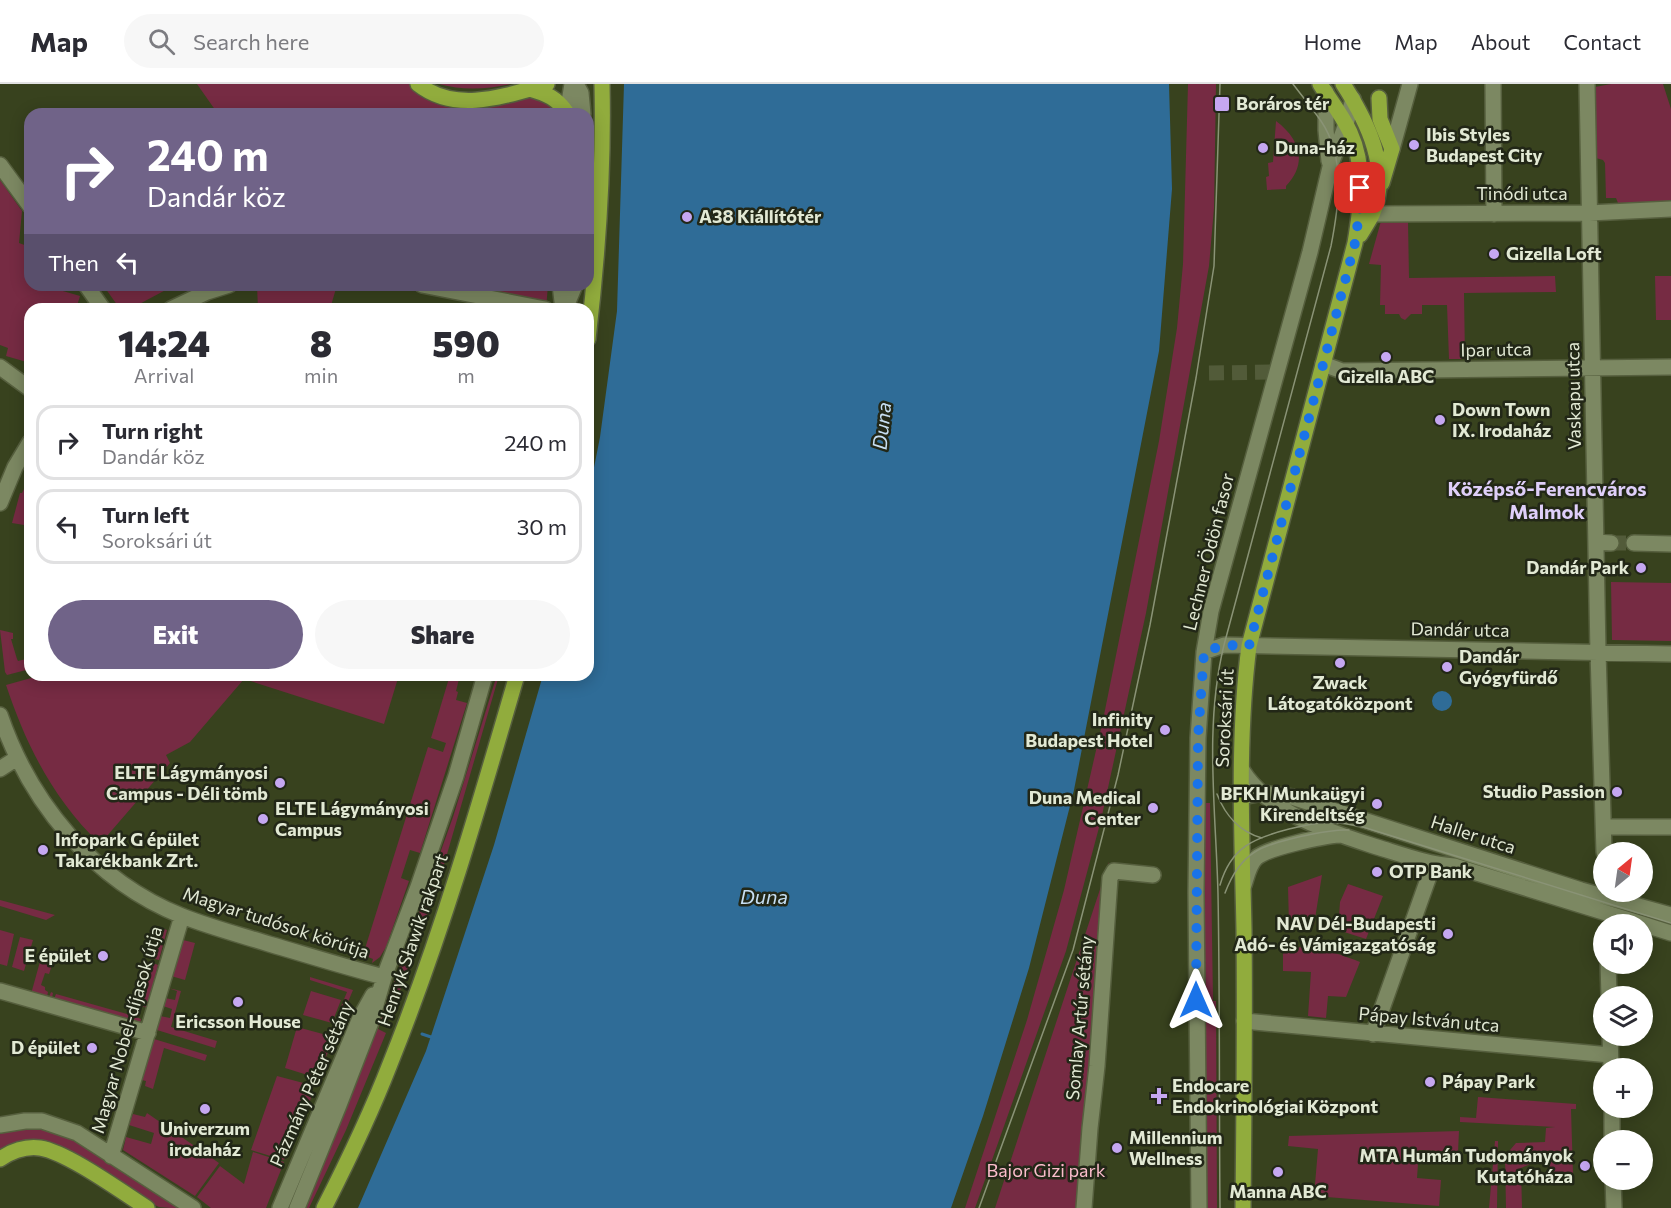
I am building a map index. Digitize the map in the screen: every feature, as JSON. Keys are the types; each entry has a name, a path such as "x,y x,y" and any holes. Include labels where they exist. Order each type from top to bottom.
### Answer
{"main road":[{"path":"418,84 443,98 474,101 498,99 547,84"},
{"path":"594,290 602,179 602,84"},
{"path":"1343,84 1353,99 1376,151 1377,193"},
{"path":"1323,88 1346,124 1354,144 1360,170"},
{"path":"530,89 548,94 563,108"},
{"path":"1377,193 1386,176 1392,149 1380,119 1381,91"},
{"path":"1360,170 1368,130 1381,91"},
{"name":"Soroksári út","path":"1243,1208 1242,770 1243,704 1249,646 1355,243 1360,207 1360,170"},
{"name":"Soroksári út","path":"1355,243 1372,214 1377,193"},
{"name":"Henryk Sławik rakpart","path":"324,1208 373,1106 427,966 451,896 515,681"},
{"path":"0,1159 27,1148 46,1149 88,1170 147,1208"}],"street":[{"path":"568,108 574,84"},
{"path":"574,84 581,93 583,108"},
{"path":"1392,149 1410,84"},
{"path":"1494,84 1494,214"},
{"name":"Vaskapu utca","path":"1587,84 1593,369 1603,543 1598,652 1604,842"},
{"name":"Lechner Ödön fasor","path":"1323,88 1330,167"},
{"name":"Lechner Ödön fasor","path":"1199,1208 1196,865 1198,738 1204,652 1211,611 1310,252 1330,167 1353,99"},
{"path":"0,165 24,198"},
{"name":"Tinódi utca","path":"1372,214 1589,213 1671,209"},
{"path":"184,303 210,291"},
{"path":"453,291 514,303"},
{"name":"Ipar utca","path":"1323,364 1342,371 1671,368"},
{"path":"0,367 24,385"},
{"path":"0,503 24,452"},
{"path":"1634,543 1671,544"},
{"name":"Dandár utca","path":"1204,652 1224,645 1671,654"},
{"name":"Pázmány Péter sétány","path":"297,1208 371,1022 384,977 439,825 483,681"},
{"name":"Magyar tudósok körútja","path":"0,715 17,758 41,800 72,838 127,886 182,916 384,977"},
{"path":"0,769 17,758"},
{"name":"Haller utca","path":"1242,770 1251,783 1293,813 1343,836 1433,865 1454,866 1593,914"},
{"name":"Haller utca","path":"1242,797 1263,793 1292,797 1581,890 1593,892"},
{"path":"1604,827 1671,827"},
{"name":"Haller utca","path":"1242,894 1252,863 1262,854 1325,836 1343,836"},
{"path":"1373,1034 1433,865"},
{"name":"Somlay Artúr sétány","path":"1084,1208 1097,1072 1110,878 1114,871 1153,875"},
{"name":"Haller utca","path":"1632,902 1671,915"},
{"name":"Magyar Nobel-díjasok útja","path":"111,1156 182,916"},
{"name":"Haller utca","path":"1653,927 1671,933"},
{"name":"Pázmány Péter sétány","path":"280,1208 360,1017 384,977"},
{"path":"0,991 148,1033"},
{"name":"Pápay István utca","path":"1244,1021 1593,1060"},
{"path":"0,1125 42,1121 61,1126 77,1133 193,1208"},
{"path":"1613,1190 1614,1208"}],"green space":[{"path":"197,84 418,84 443,97 530,89 556,108 214,108"},
{"path":"439,84 511,84 457,88"},
{"path":"1188,84 1216,84 1214,208 1209,266 1146,613 1101,820 1066,951 975,1208 965,1208 1027,1020 1064,890 1103,720 1159,441 1177,328 1183,264"},
{"path":"1611,84 1663,84 1671,109 1671,202 1618,203 1616,198 1606,198 1605,163 1596,158 1595,87"},
{"path":"1276,121 1296,143 1299,160 1297,169 1286,189 1267,190 1266,177 1269,176 1268,163 1273,162"},
{"path":"0,180 22,211 19,243 24,245 24,291 63,291 80,296 78,303 24,303 24,361 6,356 8,348 0,345"},
{"path":"1381,221 1408,221 1409,278 1555,276 1556,292 1464,293 1465,359 1449,359 1447,305 1422,305 1422,314 1411,314 1405,320 1399,314 1385,314 1385,305 1380,305 1381,265 1369,264"},
{"path":"1655,276 1671,276 1671,320 1656,320"},
{"path":"107,291 164,291 141,303 116,303"},
{"path":"257,291 335,291 332,303 258,303"},
{"path":"416,291 548,291 546,303 482,303"},
{"path":"24,489 24,525 12,523 20,493"},
{"path":"1611,582 1671,583 1671,641 1612,640"},
{"path":"0,630 13,633 13,639 11,639 17,659 18,661 24,660 24,671 7,675"},
{"path":"24,680 242,681 190,742 166,755 170,763 100,844 68,809 43,770 32,750 6,685"},
{"path":"250,681 397,681 384,724"},
{"path":"448,681 458,681 456,700 467,703 420,853 410,850 401,878 409,881 386,947 380,957 372,963 373,959 363,955 428,747 443,752 446,743 431,738"},
{"path":"495,681 497,681 438,885 397,999 389,996 453,817"},
{"path":"1204,803 1210,803 1213,1001 1216,1001 1217,1208 1207,1208"},
{"name":"Bajor Gizi park","path":"1109,862 1080,1208 995,1208"},
{"path":"1322,875 1314,925 1289,925 1288,887"},
{"path":"1348,884 1383,896 1366,939 1338,930 1340,902"},
{"path":"0,900 55,915 46,920 0,906"},
{"path":"160,928 167,930 159,960 151,958"},
{"path":"0,930 14,934 7,966 0,964"},
{"path":"20,937 33,940 24,971 12,967"},
{"path":"183,940 195,943 185,980 171,976"},
{"path":"1283,947 1322,950 1360,962 1346,997 1328,996 1326,1018 1308,1016 1311,972 1283,971"},
{"path":"41,958 53,962 49,974 45,973 41,985 48,992 47,997 51,992 54,999 56,994 134,1016 141,1019 140,1025 31,994"},
{"path":"150,962 158,965 147,1008 139,1005"},
{"path":"310,977 353,990 338,1026 334,1024 347,992 310,980"},
{"path":"168,988 181,991 171,1027 217,1041 215,1048 157,1030 160,1016 170,1018 172,1009 163,1006 165,998 175,1000 177,991"},
{"path":"311,991 341,1000 332,1023 303,1015"},
{"path":"387,1002 395,1006 391,1020 383,1017 378,1029 386,1033 346,1130 309,1208 302,1208"},
{"path":"297,1027 334,1037 320,1072 317,1071 314,1077 285,1068"},
{"path":"154,1039 207,1055 205,1061 164,1048 153,1089 145,1086 146,1081 142,1080"},
{"path":"277,1076 311,1085 308,1093 312,1094 284,1160 251,1150"},
{"path":"1478,1097 1576,1104 1576,1109 1571,1109 1573,1175 1550,1175 1549,1156 1521,1168 1522,1208 1506,1208 1505,1156 1516,1143 1545,1142 1546,1128 1555,1127 1460,1122 1460,1117 1476,1118"},
{"path":"147,1113 219,1163 195,1196 123,1150 126,1137 151,1144 154,1133 129,1125 133,1114 145,1117"},
{"path":"34,1127 50,1129 79,1141 182,1208 159,1207 103,1170 61,1146 40,1141 20,1142 0,1151 0,1131"},
{"path":"1459,1131 1458,1152 1419,1150 1417,1178 1441,1180 1439,1206 1314,1196 1318,1149 1288,1146 1289,1136"},
{"path":"1495,1141 1498,1141 1497,1208 1489,1208"},
{"path":"253,1152 284,1162 266,1208 211,1208 197,1197 220,1166 244,1184"}],"water":[{"name":"Duna","path":"624,84 1169,84 1172,189 1159,351 1074,790 1029,968 983,1116 951,1208 358,1208 426,1051 494,845 541,681 594,681 594,468 617,311"},
{"path":"1442,691 1449,694 1452,701 1449,708 1442,711 1435,708 1432,701 1435,694"}],"waterway":[{"path":"422,1034 431,1037"}],"tunnel":[{"path":"1209,373 1277,372"},
{"path":"1611,543 1634,543"}],"tram line":[{"path":"979,1208 1073,950 1118,775 1150,625 1196,378 1214,266 1220,84"},
{"path":"1220,1208 1219,973 1213,769 1214,706 1224,645 1331,246 1338,198 1337,166 1329,135 1293,84"},
{"path":"1217,794 1224,809 1234,822 1247,832 1262,838"},
{"path":"1220,885 1230,861 1237,853 1255,841 1276,832 1309,825 1343,823 1363,827 1671,923"},
{"path":"1225,893 1238,867 1255,852 1276,843 1314,834 1349,830"}],"place":[{"name":"Boráros tér","path":"1222,104"},
{"name":"Ibis Styles Budapest City","path":"1414,145"},
{"name":"Duna-ház","path":"1263,148"},
{"name":"A38 Kiállítótér","path":"687,217"},
{"name":"Gizella Loft","path":"1494,254"},
{"name":"Gizella ABC","path":"1386,357"},
{"name":"Down Town IX. Irodaház","path":"1440,420"},
{"name":"Dandár Park","path":"1641,568"},
{"name":"Zwack Látogatóközpont","path":"1340,663"},
{"name":"Dandár Gyógyfürdő","path":"1447,667"},
{"name":"Infinity Budapest Hotel","path":"1165,730"},
{"name":"ELTE Lágymányosi Campus - Déli tömb","path":"280,783"},
{"name":"Studio Passion","path":"1617,792"},
{"name":"BFKH Munkaügyi Kirendeltség","path":"1377,804"},
{"name":"Duna Medical Center","path":"1153,808"},
{"name":"ELTE Lágymányosi Campus","path":"263,819"},
{"name":"Infopark G épület Takarékbank Zrt.","path":"43,850"},
{"name":"OTP Bank","path":"1377,872"},
{"name":"NAV Dél-Budapesti Adó- és Vámigazgatóság","path":"1448,934"},
{"name":"E épület","path":"103,956"},
{"name":"Ericsson House","path":"238,1002"},
{"name":"D épület","path":"92,1048"},
{"name":"Pápay Park","path":"1430,1082"},
{"name":"Endocare Endokrinológiai Központ","path":"1159,1096"},
{"name":"Univerzum irodaház","path":"205,1109"},
{"name":"Millennium Wellness","path":"1117,1148"},
{"name":"MTA Humán Tudományok Kutatóháza","path":"1585,1166"},
{"name":"Manna ABC","path":"1278,1172"}],"district":[{"name":"Középső-Ferencváros Malmok","path":"1547,500"}],"route":[{"path":"1196,1000 1198,738 1204,652 1224,645 1249,646 1355,243 1360,188"}]}
